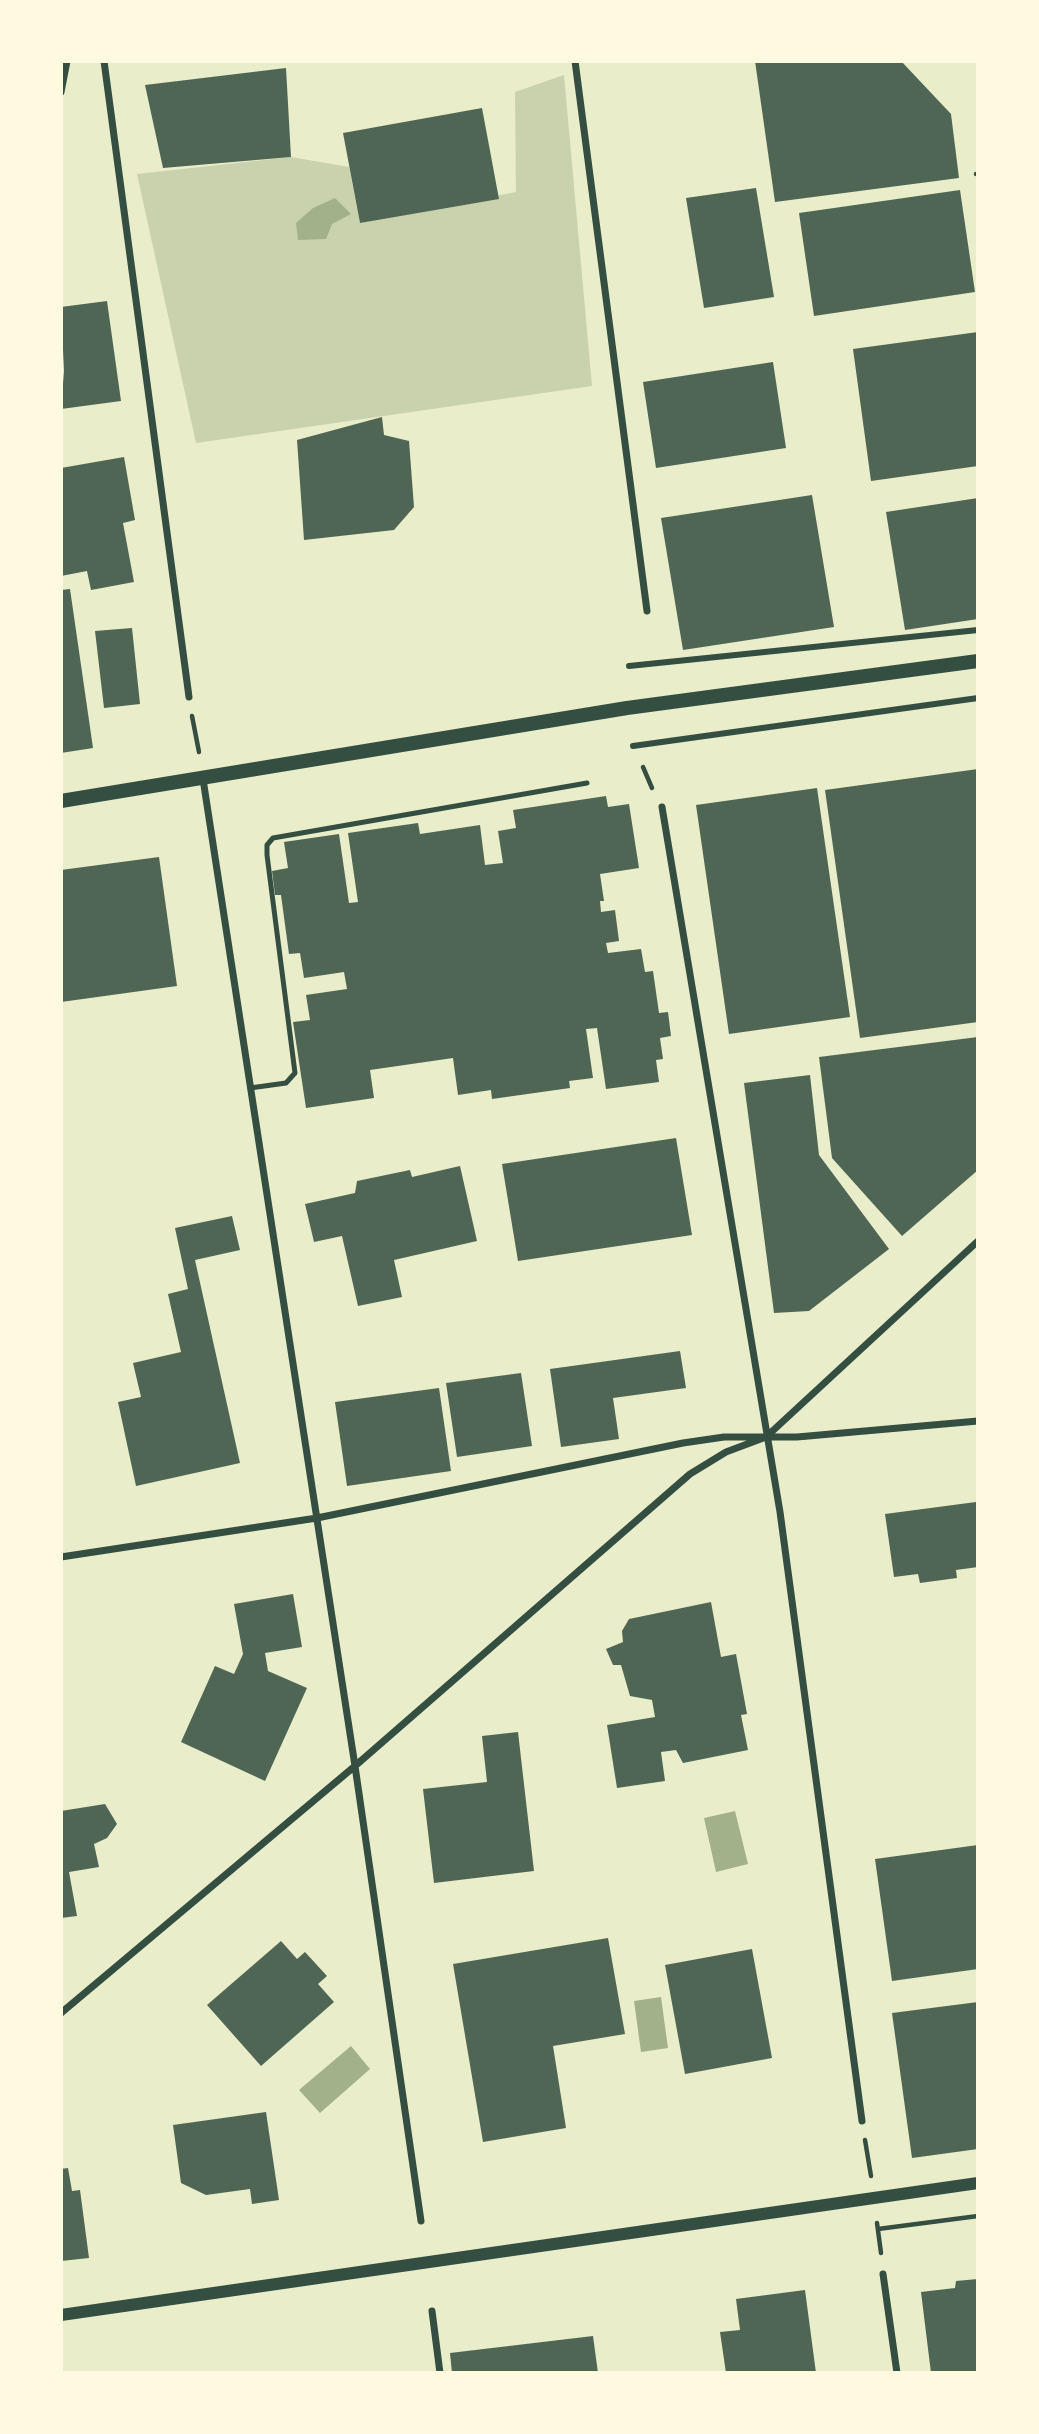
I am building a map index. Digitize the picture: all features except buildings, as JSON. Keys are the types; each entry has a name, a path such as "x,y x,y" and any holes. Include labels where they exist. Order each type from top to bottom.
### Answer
{"main road":[{"path":"61,801 627,708 978,661"}],"street":[{"path":"61,92 68,61"},
{"path":"104,61 189,697"},
{"path":"575,61 647,611"},
{"path":"629,666 978,630"},
{"path":"632,746 978,698"},
{"path":"203,779 355,1766 421,2221"},
{"path":"662,807 780,1511 862,2121"},
{"path":"61,2013 355,1766 690,1474 726,1451 766,1437 978,1241"},
{"path":"61,1557 317,1518 683,1443 724,1437 807,1437 978,1421"},
{"path":"61,2315 978,2183"},
{"path":"883,2274 897,2373"},
{"path":"432,2311 440,2373"}],"lane":[{"path":"250,1088 286,1083 295,1073 267,855 267,845 274,838 587,783"}],"path":[{"path":"189,697 203,779"},
{"path":"878,2229 978,2216"}],"shaded area":[{"path":"564,75 592,386 196,443 137,174 291,157 349,167 360,223 516,192 515,92"},
{"path":"335,198 351,214 332,224 326,239 298,240 296,223 313,208"},
{"path":"735,1811 748,1864 716,1872 704,1818"},
{"path":"661,1997 668,2048 641,2052 634,2001"},
{"path":"351,2046 370,2069 320,2113 299,2090"}]}
